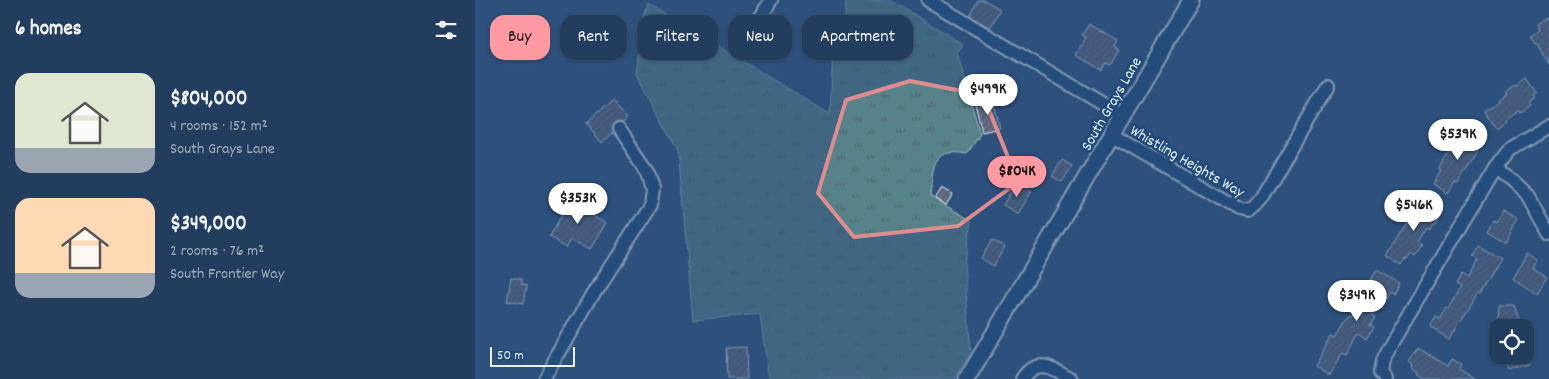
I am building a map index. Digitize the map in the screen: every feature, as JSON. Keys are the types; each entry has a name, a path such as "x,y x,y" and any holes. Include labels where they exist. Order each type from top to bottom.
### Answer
{"street":[{"path":"762,15 771,0"},
{"name":"Whistling Heights Way","path":"928,0 1123,116"},
{"name":"South Grays Lane","path":"967,379 1191,0"},
{"name":"Whistling Heights Way","path":"1112,134 1239,209 1248,211 1261,198 1328,85"},
{"path":"1382,376 1382,361 1388,349 1495,168 1510,149 1549,126"},
{"path":"545,379 595,290 649,205 652,189 646,169 619,130"},
{"path":"1495,168 1527,196 1549,234"},
{"path":"1022,379 1033,368 1044,365 1071,379"}],"highlighted area":[{"path":"910,81 983,95 1018,182 958,226 854,237 818,193 846,100"}],"green space":[{"path":"846,0 890,0 963,44 957,53 980,134 967,154 946,154 940,157 934,168 930,196 972,221 964,264 971,352 955,379 769,379 760,314 693,320 678,150 637,73 639,60 718,60 718,47 728,53 728,60 740,60 830,114 833,60 913,60 913,15 845,15"},
{"path":"649,5 666,15 645,15"}],"building":[{"path":"978,0 984,0 1000,9 990,28 970,16"},
{"path":"1546,18 1549,24 1549,65 1530,35 1538,30 1535,24"},
{"path":"1089,24 1118,41 1115,47 1119,50 1110,65 1105,63 1101,70 1076,55 1086,37 1082,35"},
{"path":"1527,79 1537,93 1533,96 1535,98 1528,103 1530,106 1520,113 1518,110 1496,128 1483,109 1507,93 1505,91"},
{"path":"993,99 1000,128 982,132 975,104"},
{"path":"612,100 628,117 623,122 614,123 612,133 602,142 586,124"},
{"path":"1465,127 1481,137 1474,148 1478,151 1458,184 1455,182 1448,193 1433,184 1441,171 1439,170"},
{"path":"1062,160 1072,166 1062,182 1052,176"},
{"path":"1017,181 1032,191 1018,214 1003,205"},
{"path":"942,188 953,194 946,205 935,199"},
{"path":"573,195 586,203 583,208 608,223 592,249 572,238 567,247 549,237"},
{"path":"1422,198 1442,210 1436,222 1429,229 1426,227 1417,242 1422,245 1415,257 1411,254 1401,265 1387,256"},
{"path":"1503,211 1519,220 1506,242 1487,231 1493,220 1497,222"},
{"path":"992,240 1005,247 993,266 981,258"},
{"path":"1478,245 1500,258 1449,339 1430,327 1436,317 1440,319 1448,309 1460,288 1455,285 1461,274 1467,278 1477,259 1472,256"},
{"path":"1527,253 1538,260 1533,268 1547,277 1537,293 1513,278"},
{"path":"1377,270 1399,283 1393,294 1390,292 1386,299 1384,298 1372,316 1375,318 1370,325 1374,327 1367,338 1359,332 1347,355 1343,353 1329,375 1314,366 1333,333 1337,335 1346,320 1351,314 1353,315"},
{"path":"511,278 521,280 521,285 526,286 523,304 507,301"},
{"path":"1499,306 1514,306 1518,319 1498,319"},
{"path":"746,347 747,379 727,379 726,348"},
{"path":"1418,348 1448,366 1452,359 1461,364 1459,369 1475,379 1425,379 1418,375 1419,373 1413,369 1414,366 1409,362"},
{"path":"1507,364 1530,364 1530,365 1509,371"}]}
